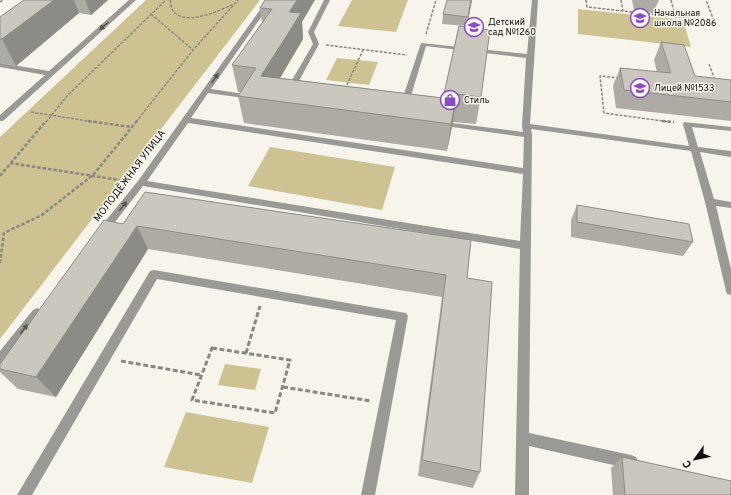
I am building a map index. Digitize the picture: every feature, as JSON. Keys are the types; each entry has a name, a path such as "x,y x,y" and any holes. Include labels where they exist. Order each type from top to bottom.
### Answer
{"street":[{"path":"0,119 133,0"},
{"name":"МОЛОДЁЖНАЯ УЛИЦА","path":"97,238 141,183 270,0"},
{"path":"284,102 293,93 316,44 311,32 327,0"},
{"path":"522,495 527,131 530,56 535,0"},
{"path":"401,108 423,44 530,56"},
{"path":"0,65 50,74"},
{"path":"206,91 259,98"},
{"path":"0,109 10,110"},
{"path":"185,120 527,172"},
{"path":"731,129 687,124 710,202 731,290"},
{"path":"452,125 527,131 731,154"},
{"path":"141,183 525,246"},
{"path":"710,202 731,205"},
{"path":"24,495 154,274 402,316 368,495"},
{"path":"0,360 44,305"},
{"path":"523,438 641,464"}],"path":[{"path":"0,176 67,96 166,0"},
{"path":"170,0 170,6 176,15 182,17 210,15 222,11 235,3"},
{"path":"0,263 2,233 42,215 93,175 193,50 238,0"},
{"path":"423,44 436,0"},
{"path":"586,0 587,7 714,20 706,0"},
{"path":"621,0 623,11"},
{"path":"670,0 674,16"},
{"path":"151,14 193,50"},
{"path":"316,44 419,57"},
{"path":"344,92 363,50"},
{"path":"709,64 716,84"},
{"path":"622,78 600,76 604,113 687,124"},
{"path":"31,112 131,127"},
{"path":"10,163 141,183"},
{"path":"246,353 265,292"},
{"path":"212,348 290,360 275,413 192,400 201,375 212,348"},
{"path":"104,358 201,375"},
{"path":"283,387 385,403"}],"shaded area":[{"path":"146,0 260,0 0,339 0,137"},
{"path":"352,0 408,0 396,32 338,26"},
{"path":"578,9 683,20 691,47 578,34"},
{"path":"337,58 378,62 369,85 326,80"},
{"path":"270,147 395,167 382,210 248,186"},
{"path":"225,364 261,369 255,390 218,385"},
{"path":"186,412 269,427 252,483 164,467"}],"building":[{"path":"24,0 54,0 0,39 0,17"},
{"path":"265,0 297,0 289,12 301,13 261,76 443,98 459,26 490,30 481,97 457,94 451,124 238,96 256,68 232,65 272,9 260,8"},
{"path":"447,0 471,0 468,17 443,14"},
{"path":"661,42 684,45 695,76 731,80 731,102 624,90 620,68 671,73"},
{"path":"145,192 471,240 467,278 492,282 480,472 422,460 446,275 137,226 36,377 0,369 0,364 104,220 123,224"},
{"path":"577,205 689,224 693,242 577,222"},
{"path":"622,457 731,481 731,495 625,495"}],"place":[{"name":"Начальная школа №2086","path":"640,18"},
{"name":"Детский сад №1260","path":"474,27"},
{"name":"Лицей №1533","path":"640,88"},
{"name":"Стиль","path":"450,100"}]}
